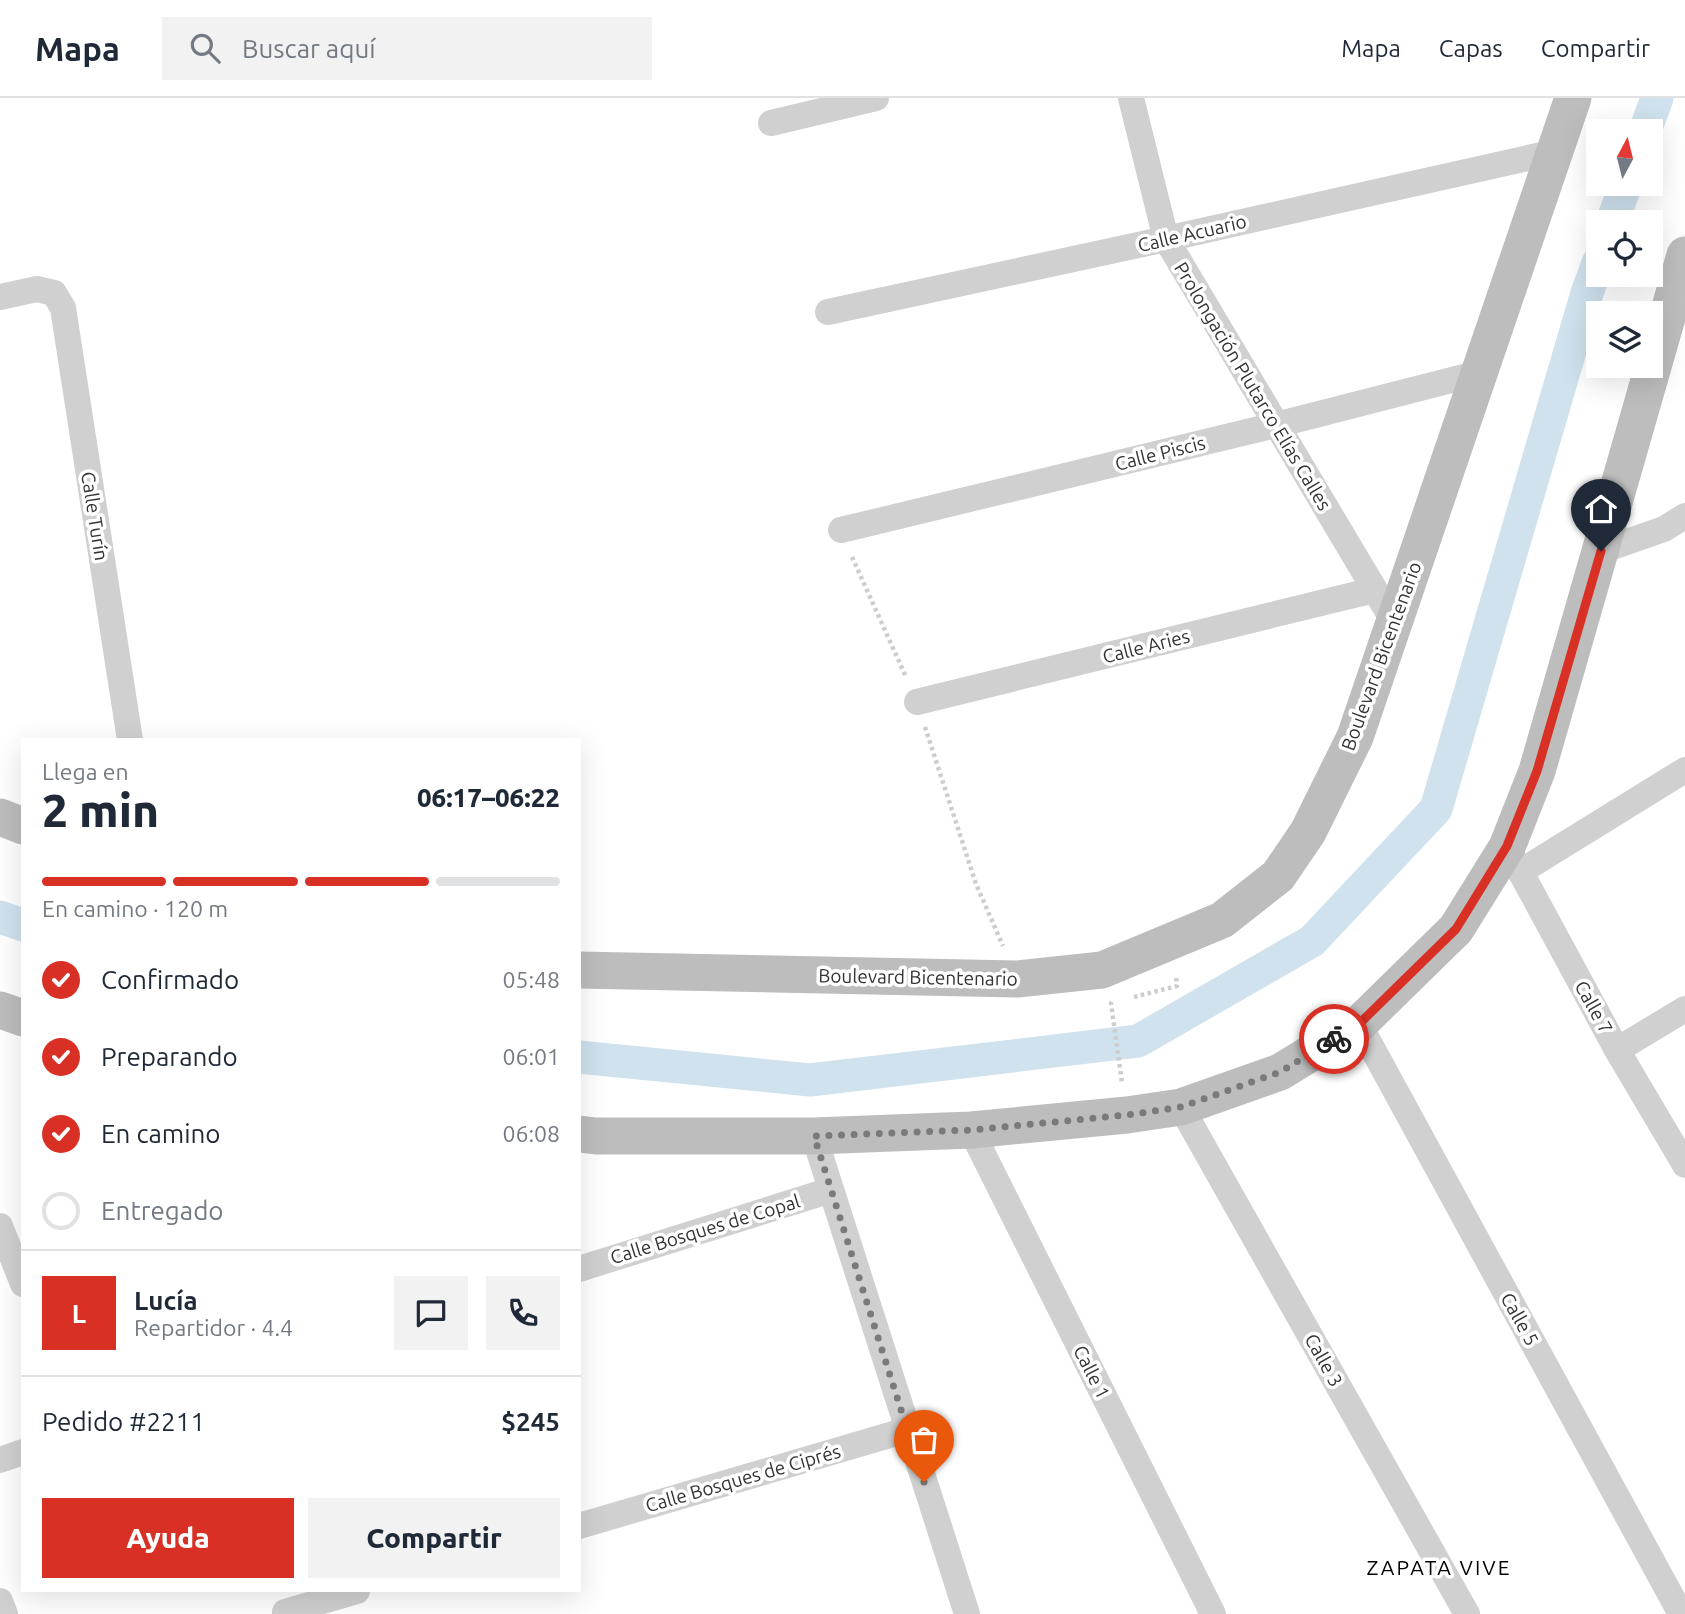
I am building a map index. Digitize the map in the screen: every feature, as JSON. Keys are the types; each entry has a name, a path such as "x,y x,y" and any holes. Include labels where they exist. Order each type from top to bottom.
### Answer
{"main road":[{"name":"Boulevard Bicentenario","path":"581,970 1017,979 1102,970 1222,920 1278,877 1308,832 1355,737 1573,98"},
{"path":"581,1134 814,1136 971,1130 1127,1115 1181,1107 1280,1072 1359,1024 1456,929 1514,859 1684,261"},
{"path":"0,817 21,825"},
{"path":"0,1010 21,1017"}],"street":[{"path":"771,123 876,98"},
{"name":"Prolongación Plutarco Elías Calles","path":"1131,98 1166,239 1394,622"},
{"name":"Calle Acuario","path":"828,312 1555,152"},
{"name":"Calle Turín","path":"0,297 37,289 54,293 63,308 130,738"},
{"name":"Calle Piscis","path":"841,530 1479,373"},
{"path":"1601,551 1664,529 1685,516"},
{"name":"Calle Aries","path":"917,702 1374,590"},
{"path":"1514,859 1685,769"},
{"name":"Calle 7","path":"1514,859 1617,1050 1685,1165"},
{"path":"1617,1050 1685,1009"},
{"name":"Calle 5","path":"1359,1024 1681,1614"},
{"name":"Calle 3","path":"1181,1107 1467,1614"},
{"name":"Calle 1","path":"971,1130 1213,1614"},
{"path":"814,1136 967,1614"},
{"name":"Calle Bosques de Copal","path":"581,1268 831,1189"},
{"path":"0,1226 21,1279"},
{"name":"Calle Bosques de Ciprés","path":"581,1525 907,1430"},
{"path":"0,1460 21,1453"},
{"path":"283,1606 352,1592"},
{"path":"0,1601 5,1614"}],"path":[{"path":"841,530 917,702 976,884 1017,979"},
{"path":"1111,1003 1121,1078"}],"waterway":[{"path":"1649,119 1657,98"},
{"path":"1616,210 1622,196"},
{"path":"581,1057 810,1080 1138,1041 1312,941 1436,809 1589,287"},
{"path":"0,917 21,924"}],"way so far":[{"path":"924,1482 814,1136 971,1130 1181,1107 1280,1072 1334,1039"}],"district":[{"name":"ZAPATA VIVE","path":"1439,1567"}],"route":[{"path":"1334,1039 1359,1024 1456,929 1507,846 1537,771 1601,551"}]}
